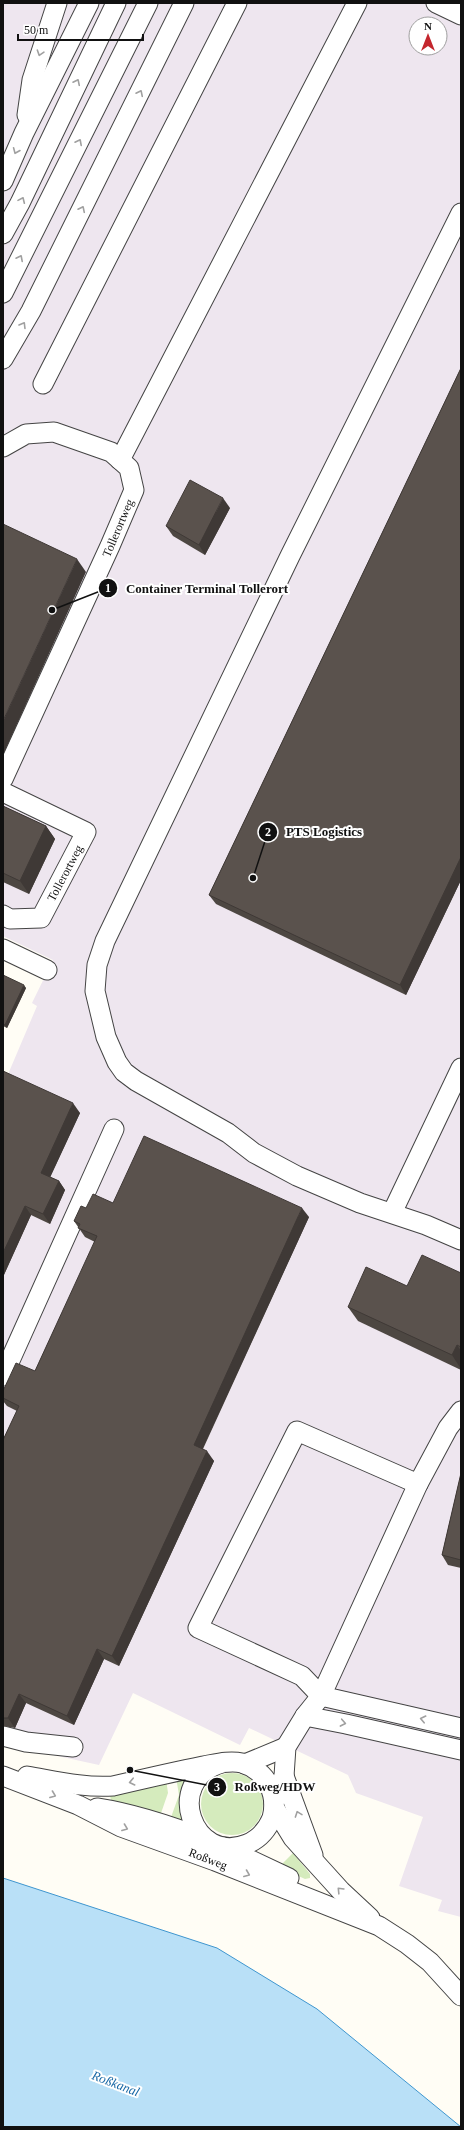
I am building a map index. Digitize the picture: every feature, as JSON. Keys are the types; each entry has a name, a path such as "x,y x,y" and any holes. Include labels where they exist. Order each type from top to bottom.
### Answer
{"street":[{"path":"24,133 32,80 57,3"},
{"path":"3,182 24,133 89,3"},
{"path":"3,234 20,203 116,3"},
{"path":"3,293 148,3"},
{"path":"3,359 31,311 184,3"},
{"path":"43,384 237,3"},
{"path":"120,460 357,3"},
{"path":"436,3 461,15"},
{"path":"461,213 290,556 105,941 98,958 95,981 98,1007 109,1044 121,1068 130,1077 228,1133 254,1153 296,1176 360,1203 392,1213 461,1240"},
{"name":"Tollerortweg","path":"3,447 26,434 54,432 111,452 129,468 134,490 110,546 3,779"},
{"name":"Tollerortweg","path":"3,792 86,832 41,918 10,918 3,915"},
{"path":"3,949 47,970"},
{"path":"392,1213 461,1068"},
{"path":"3,1376 114,1129"},
{"path":"3,1771 76,1785 98,1787 113,1786 222,1763 245,1764 286,1747 305,1716 320,1696 418,1484 448,1428 461,1411"},
{"path":"418,1484 297,1431 198,1628 302,1676 320,1696 461,1728"},
{"path":"305,1716 461,1750"},
{"path":"3,1736 21,1741 73,1747"},
{"name":"Roßweg","path":"222,1763 207,1770 198,1778 192,1788 189,1800 190,1813 194,1824 201,1834 216,1844 235,1846 255,1839 267,1827 284,1776 286,1747"},
{"name":"Roßweg","path":"245,1764 256,1770 266,1781 272,1791 274,1805 293,1838 341,1891 379,1926 430,1962 461,1996"},
{"name":"Roßweg","path":"3,1776 78,1805 122,1826 379,1926"},
{"name":"Roßweg","path":"284,1776 316,1864"},
{"name":"Roßweg","path":"78,1805 128,1813 164,1824 216,1844 298,1882 339,1910"}],"shaded area":[{"path":"3,3 461,3 461,1917 438,1911 442,1900 399,1886 423,1817 356,1793 348,1775 249,1728 240,1745 133,1693 99,1765 30,1750 3,1740 3,1078 6,1079 37,1006 32,1003 53,960 3,936"}],"green space":[{"path":"232,1773 244,1775 254,1782 261,1792 263,1804 261,1816 254,1826 244,1833 232,1835 220,1833 210,1826 203,1816 201,1804 203,1792 210,1782 220,1775"},
{"path":"176,1777 187,1778 181,1797 185,1825 170,1820 179,1795"},
{"path":"166,1779 168,1793 160,1816 111,1801 110,1795"},
{"path":"293,1853 310,1874 310,1878 305,1879 281,1868 280,1866"}],"water":[{"name":"Roßkanal","path":"3,1878 217,1948 317,2009 461,2127 3,2127"}],"building":[{"path":"461,368 461,857 400,985 209,895"},
{"path":"190,480 223,498 199,545 166,526"},
{"path":"3,524 77,559 3,721"},
{"path":"3,806 46,826 20,881 3,873"},
{"path":"3,975 24,985 5,1025 3,1024"},
{"path":"3,1071 73,1103 41,1173 59,1181 43,1214 25,1206 3,1253"},
{"path":"144,1136 302,1208 194,1445 207,1451 112,1656 97,1649 67,1716 19,1694 8,1718 3,1718 3,1440 19,1406 3,1398 3,1391 16,1363 35,1371 97,1236 78,1228 80,1224 74,1221 81,1206 86,1208 93,1194 113,1203"},
{"path":"422,1255 461,1273 461,1347 457,1345 452,1355 348,1307 366,1267 407,1286"},
{"path":"461,1473 461,1560 442,1555"}],"place":[{"name":"Container Terminal Tollerort","path":"52,610"},
{"name":"PTS Logistics","path":"253,878"},
{"name":"Roßweg/HDW","path":"130,1770"}]}
